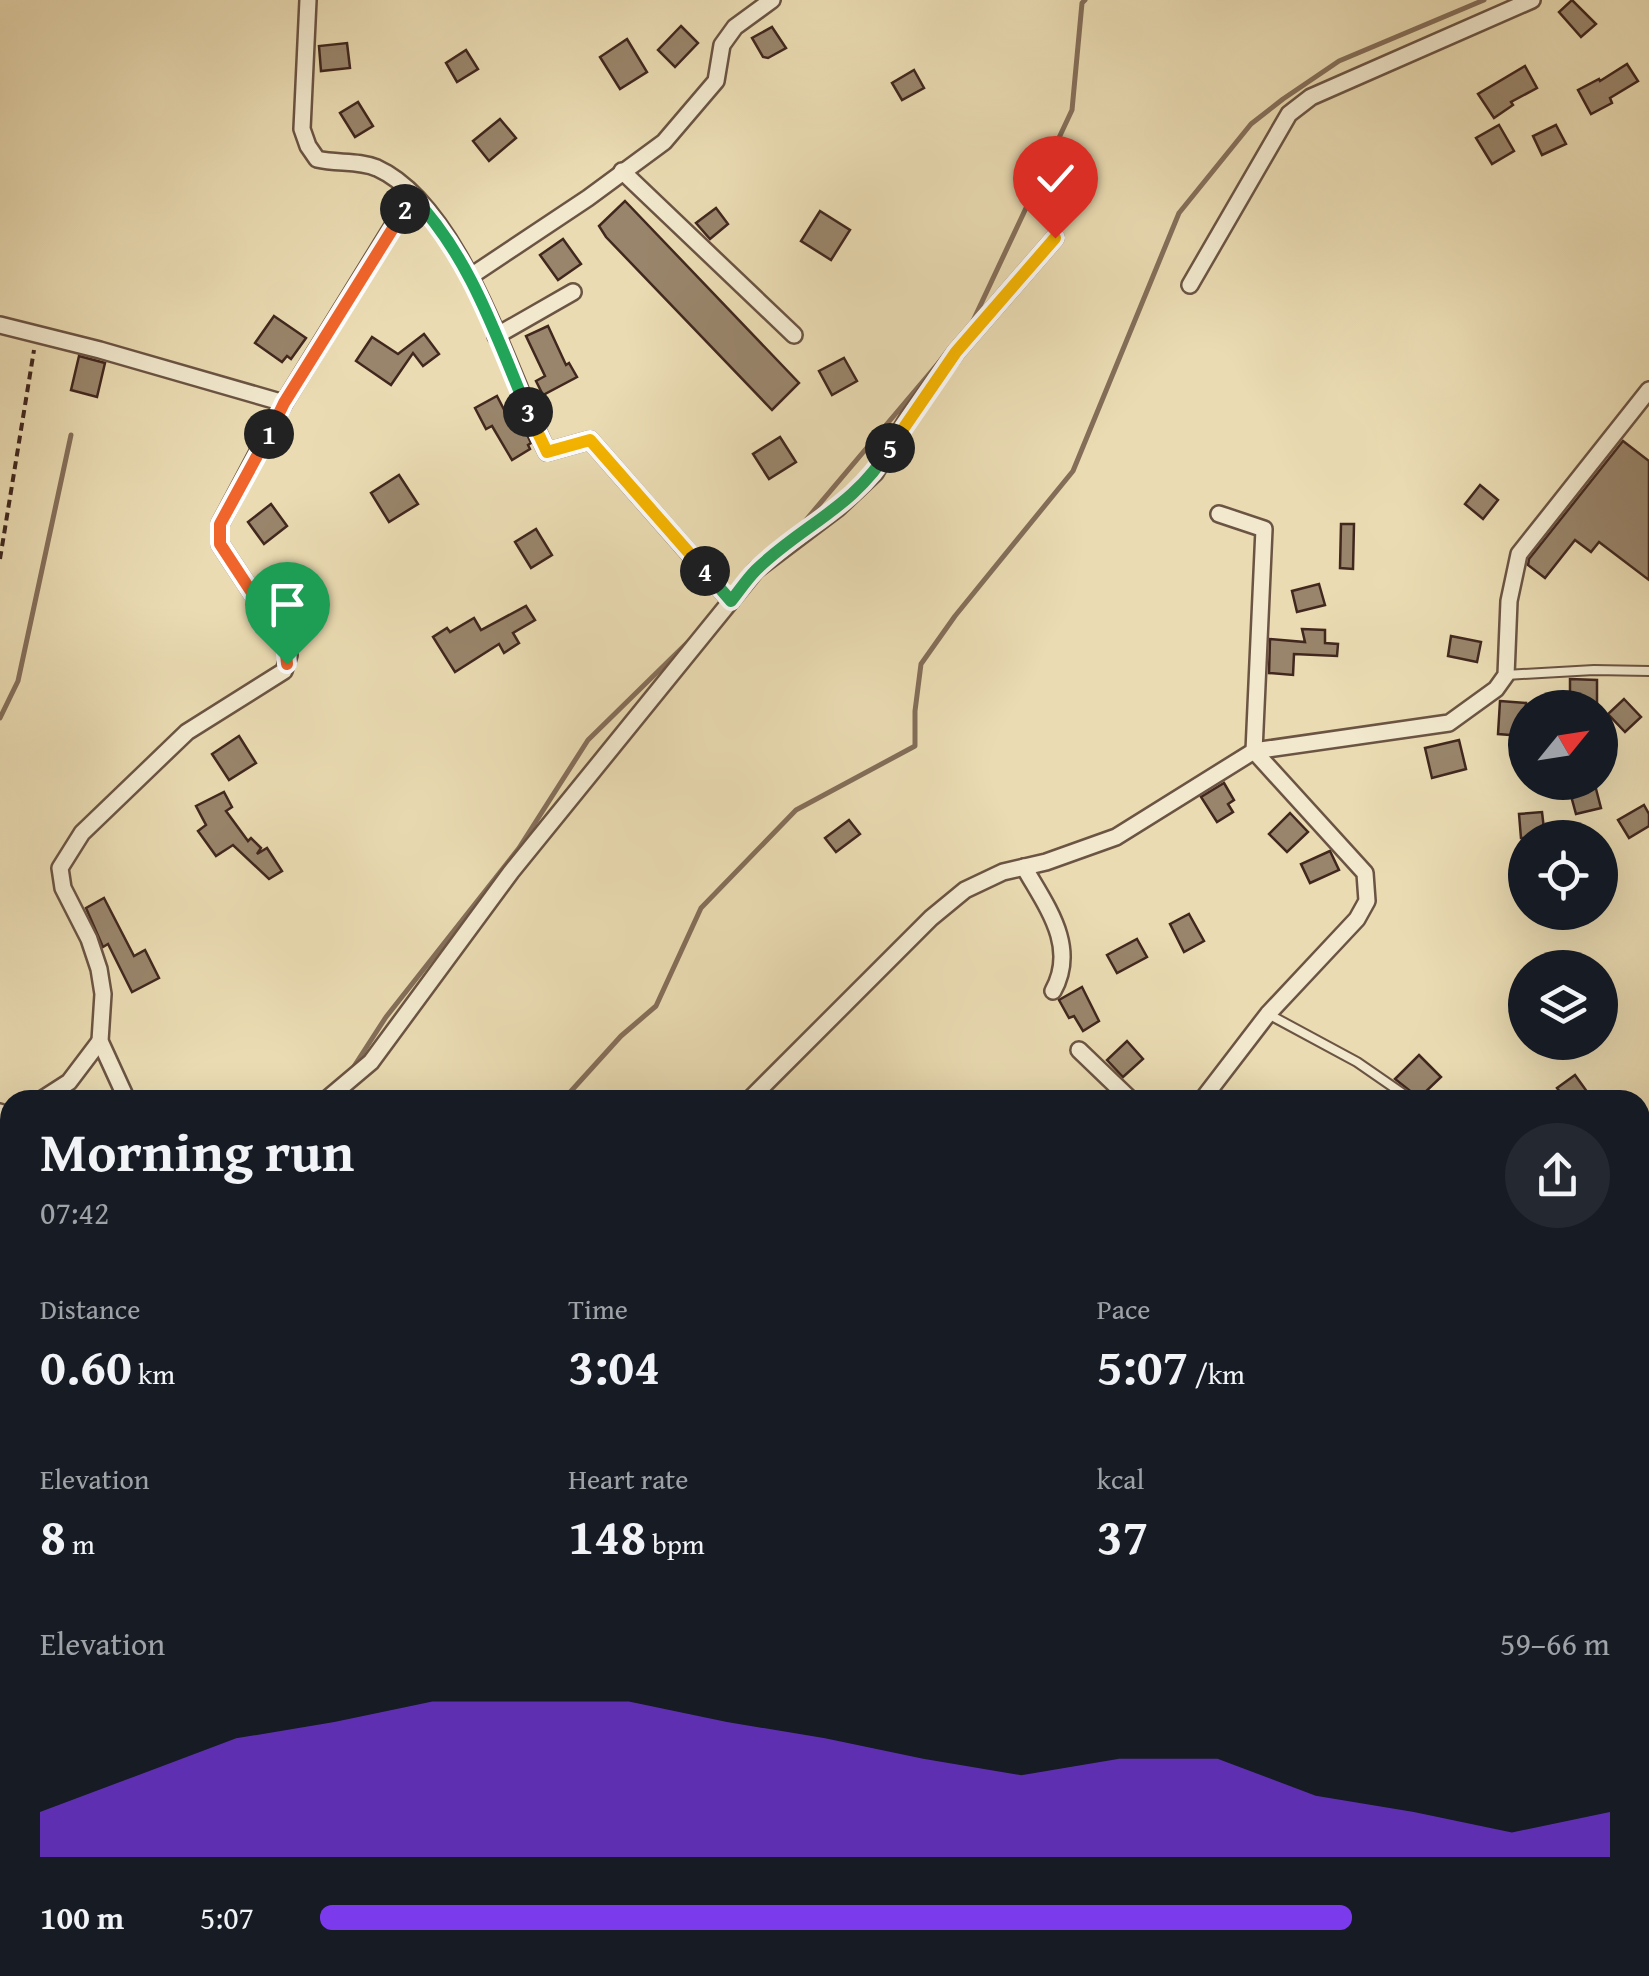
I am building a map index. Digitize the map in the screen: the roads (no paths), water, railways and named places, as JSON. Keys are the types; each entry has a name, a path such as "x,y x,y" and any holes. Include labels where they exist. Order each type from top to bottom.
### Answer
{"street":[{"path":"308,0 302,129 317,159 362,163 380,170 412,196 445,233 471,276 547,452 590,440 731,601"},
{"path":"471,276 664,142 716,81 722,46 735,28 772,0"},
{"path":"1190,285 1289,114 1312,97 1532,0"},
{"path":"622,170 794,335"},
{"path":"122,1090 100,1041 103,994 99,969 63,888 60,868 82,833 187,732 284,672 288,655 285,643 220,544 220,524 284,403 412,196"},
{"path":"338,1090 371,1062 511,872 756,570 838,508 875,473 908,418 956,352 1055,238"},
{"path":"496,336 572,292"},
{"path":"0,325 284,403"},
{"path":"759,1090 930,918 965,890 1003,872 1116,837 1254,751 1449,724 1496,689 1506,675 1508,601 1520,554 1649,390"},
{"path":"1210,1090 1268,1014 1357,919 1366,901 1365,873 1254,751 1264,529 1219,514"},
{"path":"1024,867 1061,934 1062,975 1053,991"},
{"path":"57,1090 69,1082 100,1041"},
{"path":"1079,1050 1121,1090"}],"lane":[{"path":"1506,675 1649,671"},
{"path":"1268,1014 1357,1062 1398,1090"}],"waterway":[{"path":"972,323 1072,110 1085,0"},
{"path":"572,1090 621,1036 656,1006 701,908 796,810 915,746 921,664 1073,471 1179,213 1251,124 1339,61 1484,0"},
{"path":"795,533 946,354"},
{"path":"0,718 18,681 71,435"},
{"path":"351,1071 386,1017 519,848 588,740 689,641"}]}
